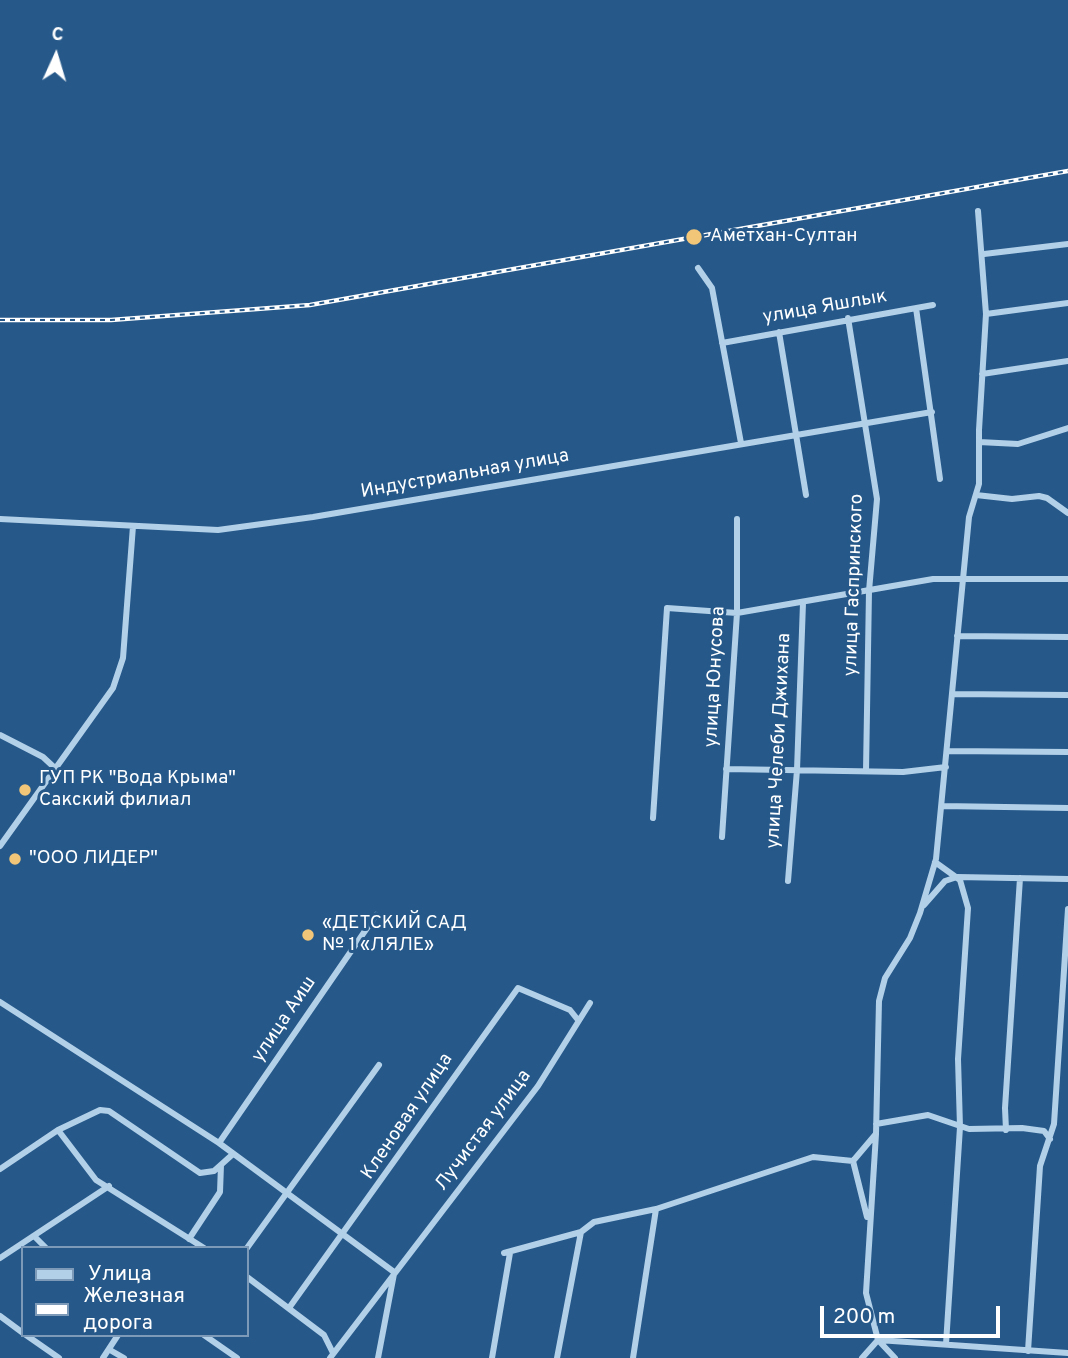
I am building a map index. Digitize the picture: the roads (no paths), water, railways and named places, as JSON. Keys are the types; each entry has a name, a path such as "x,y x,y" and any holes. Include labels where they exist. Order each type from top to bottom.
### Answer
{"street":[{"path":"895,1358 878,1340 866,1293 882,988 890,967 910,938 921,908 935,862 942,806 969,517 976,495 986,314 984,254 978,211"},
{"path":"984,254 1068,244"},
{"path":"698,268 712,288 741,443"},
{"path":"986,314 1068,303"},
{"name":"улица Яшлык","path":"722,343 848,318 933,305"},
{"path":"916,308 940,479"},
{"name":"улица Гаспринского","path":"848,318 877,499 869,591 866,771"},
{"path":"779,332 806,495"},
{"path":"982,374 1068,360"},
{"name":"Индустриальная улица","path":"0,519 218,530 932,412"},
{"path":"979,442 1017,444 1068,428"},
{"path":"976,495 1012,499 1047,498 1068,513"},
{"name":"улица Юнусова","path":"722,837 737,613 737,519"},
{"path":"0,845 57,770 113,688 124,658 133,526"},
{"path":"653,818 667,608 737,613 920,580 1068,579"},
{"name":"улица Челеби Джихана","path":"788,881 797,770 803,603"},
{"path":"957,636 1068,637"},
{"path":"953,694 1068,695"},
{"path":"0,735 43,757 57,770"},
{"path":"947,751 1068,752"},
{"path":"726,769 921,771 946,767"},
{"path":"942,806 1068,808"},
{"path":"935,862 957,877 968,908 958,1059 960,1127 946,1344"},
{"path":"921,908 945,880 957,877 1068,878"},
{"path":"1006,1130 1005,1108 1020,878"},
{"path":"1028,1351 1040,1166 1054,1124 1068,909"},
{"name":"улица Аиш","path":"219,1143 376,915"},
{"name":"Кленовая улица","path":"289,1308 518,988 570,1010 578,1020"},
{"path":"0,1002 219,1143 394,1272 378,1358"},
{"name":"Лучистая улица","path":"332,1356 538,1086 590,1003"},
{"path":"248,1247 379,1065"},
{"path":"0,1169 58,1130 100,1110 109,1111 200,1173 207,1174 233,1154"},
{"path":"876,1124 928,1115 960,1127 1044,1131 1050,1139"},
{"path":"58,1130 96,1180 201,1246"},
{"path":"853,1161 876,1134"},
{"path":"492,1358 507,1253 581,1231 594,1222 656,1209 813,1157 853,1161"},
{"path":"853,1161 868,1230"},
{"path":"189,1246 220,1192 221,1165"},
{"path":"0,1258 109,1186"},
{"path":"634,1358 656,1209"},
{"path":"557,1358 581,1231"},
{"path":"34,1236 44,1246"},
{"path":"248,1278 324,1335 332,1356"},
{"path":"0,1317 21,1331"},
{"path":"29,1337 59,1358"},
{"path":"103,1358 117,1337"},
{"path":"207,1337 237,1358"},
{"path":"878,1340 1068,1353"},
{"path":"862,1358 878,1340"},
{"path":"110,1350 124,1358"}],"railway":[{"path":"0,320 111,320 310,305 1068,171"}],"place":[{"name":"Аметхан-Султан","path":"694,237"},
{"name":"ГУП РК \"Вода Крыма\" Сакский филиал","path":"25,790"},
{"name":"\"ООО ЛИДЕР\"","path":"15,859"},
{"name":"«ДЕТСКИЙ САД № 1 «ЛЯЛЕ»","path":"308,935"}]}
